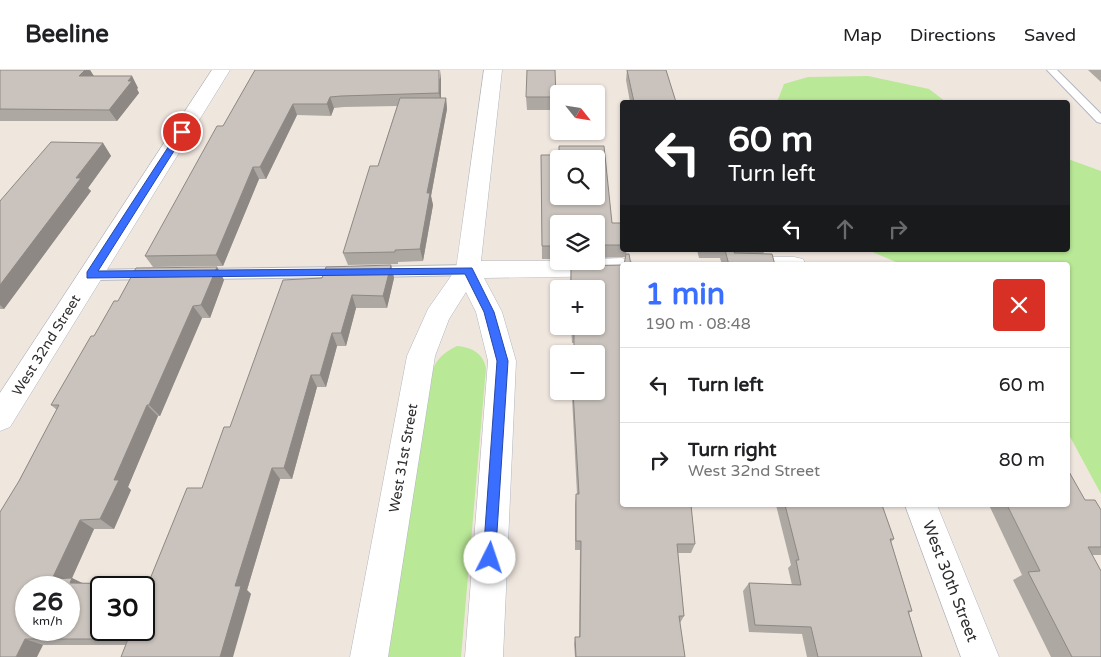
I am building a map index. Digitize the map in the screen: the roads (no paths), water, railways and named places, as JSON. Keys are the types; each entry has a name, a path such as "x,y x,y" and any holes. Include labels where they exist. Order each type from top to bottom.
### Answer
{"street":[{"name":"West 32nd Street","path":"0,418 221,70"},
{"name":"West 31st Street","path":"369,657 421,356 437,316 468,270 493,70"},
{"path":"484,657 502,361 489,312 468,270 620,267"},
{"name":"West 30th Street","path":"922,507 980,657"}],"lane":[{"path":"1052,70 1101,120"},
{"path":"190,274 468,270"},
{"path":"91,275 170,274"}]}
